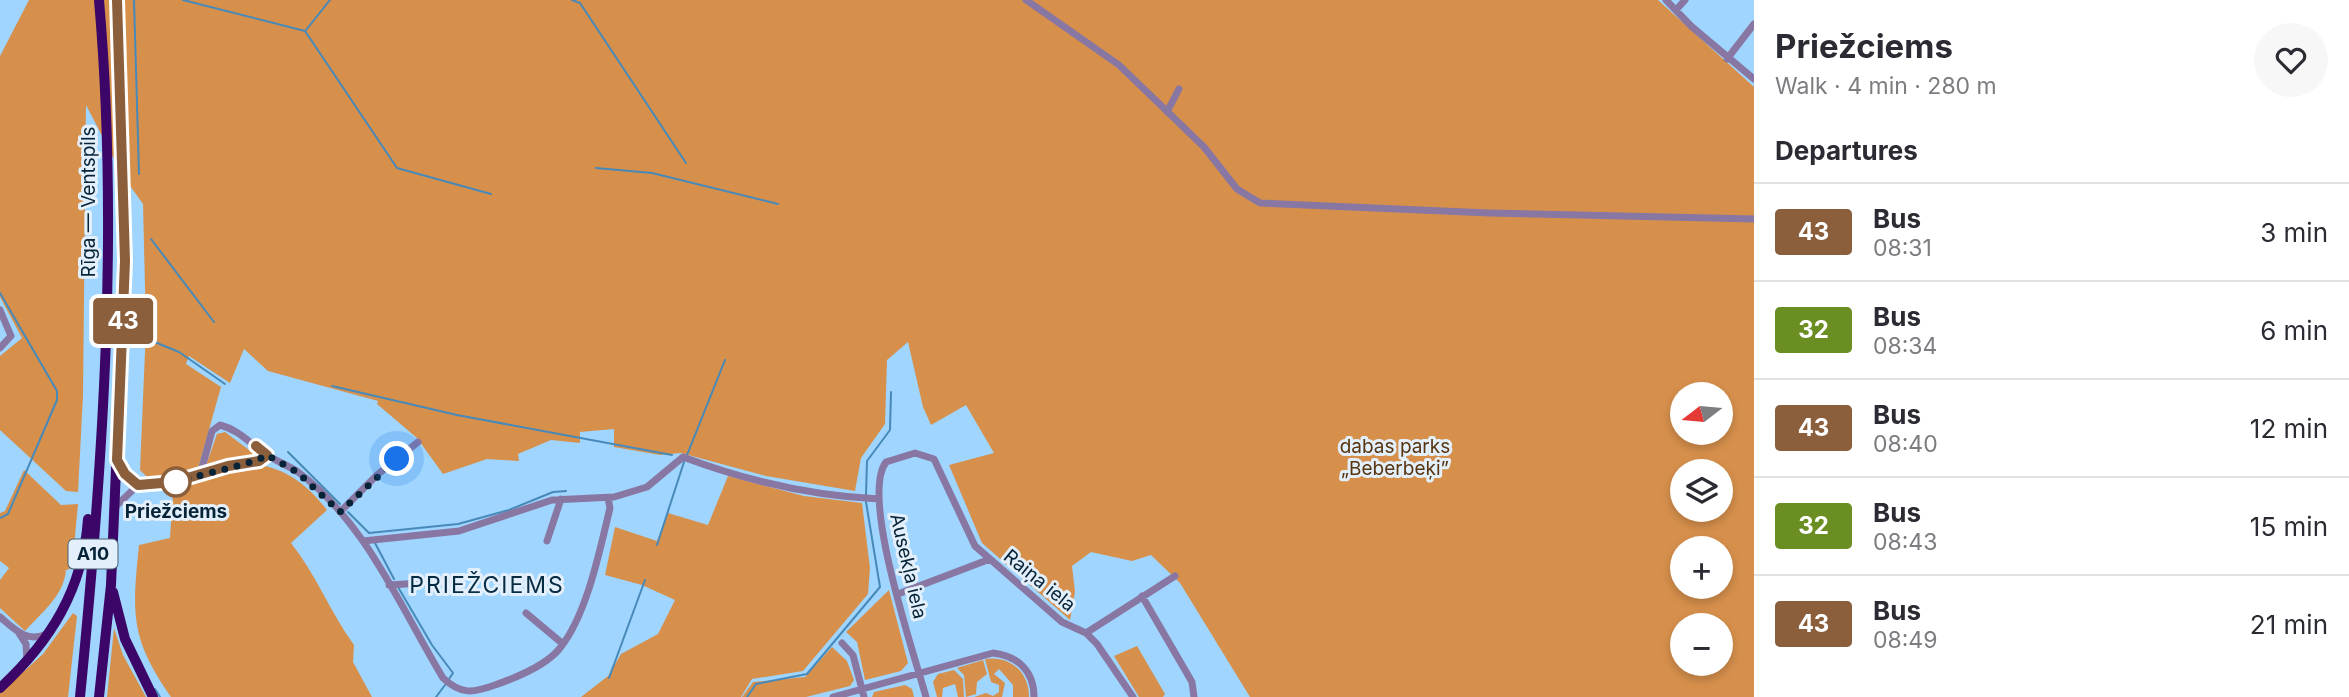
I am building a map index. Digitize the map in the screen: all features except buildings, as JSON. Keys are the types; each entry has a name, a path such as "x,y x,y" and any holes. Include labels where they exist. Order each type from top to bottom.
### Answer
{"highway":[{"name":"Rīga — Ventspils","path":"80,697 102,410 107,268 106,158 99,0"},
{"name":"Rīga — Ventspils","path":"99,697 111,584 125,261 117,0"},
{"path":"0,688 27,663 52,632 66,608 84,552 102,410"},
{"path":"111,584 125,639 153,697"}],"street":[{"path":"1026,0 1119,65 1203,147 1237,189 1260,203 1489,213 1754,219"},
{"path":"1666,0 1727,59 1754,79"},
{"path":"1676,10 1685,0"},
{"path":"1727,59 1754,24"},
{"path":"1167,112 1179,89"},
{"path":"0,310 11,336 0,348"},
{"path":"200,475 216,426 235,431 267,455 297,472 340,512 363,541 448,682 461,692 476,692 546,660 563,644 577,620 600,546 610,508 608,498"},
{"path":"340,512 377,475 418,442"},
{"name":"Ausekļa iela","path":"926,697 881,530 879,499 881,473 886,463 915,453 934,458 975,546 990,559"},
{"path":"115,507 138,485 174,482 259,461 267,455"},
{"path":"363,541 471,529 561,499 608,498 647,487 683,457 766,484 845,498 879,499"},
{"path":"117,460 125,474 138,485"},
{"path":"547,541 561,499"},
{"name":"Raiņa iela","path":"898,594 990,559 1062,621 1086,633 1114,665 1133,697"},
{"path":"1086,633 1175,576"},
{"path":"389,585 453,581"},
{"path":"1142,596 1192,681 1194,697"},
{"path":"526,612 563,644"},
{"path":"0,617 26,644 27,663"},
{"path":"18,633 35,638 52,632"},
{"path":"842,643 853,655 863,693"},
{"path":"833,697 863,693 983,655 1001,654 1024,667 1032,681 1034,697"}],"green space":[{"name":"dabas parks „Beberbeķi”","path":"29,0 1658,0 1754,87 1754,697 1250,697 1180,583 1151,555 1132,561 1091,552 1072,566 1075,592 1070,620 982,543 949,465 994,453 966,405 931,425 923,407 908,342 887,360 885,424 861,458 855,491 766,476 681,453 660,455 614,447 614,429 580,432 580,443 551,440 518,454 519,461 487,459 443,474 417,438 377,404 378,401 268,371 244,349 230,383 189,356 186,364 221,387 197,472 148,478 140,470 146,328 143,204 123,176 86,105 83,395 78,492 66,491 0,430 0,356 22,338 0,297 0,56"},
{"path":"225,432 257,456 205,468 217,434"},
{"path":"261,465 281,471 298,481 327,510 291,543 354,645 353,662 372,697 171,697 148,658 141,641 135,608 139,545 170,538 173,492 201,476"},
{"path":"24,470 61,505 78,504 72,568 66,570 56,596 25,631 0,608 0,580 9,568 0,561 0,513 5,511"},
{"path":"728,476 804,496 862,503 870,568 868,594 803,671 752,679 741,697 581,697 608,676 621,654 658,634 675,600 642,585 605,575 615,527 657,541 668,513 708,525"},
{"path":"889,590 908,663 901,671 865,680 857,642 846,632"},
{"path":"73,613 77,616 68,697 0,697 0,693 43,654"},
{"path":"114,628 123,655 146,697 107,697"},
{"path":"1137,646 1165,694 1163,697 1139,697 1114,656"},
{"path":"832,647 847,661 854,680 850,686 806,697 742,697 753,682 805,677"},
{"path":"985,659 1002,660 1016,667 1026,680 1029,697 1013,697 1013,685 999,669 994,674 1005,683 1002,697 974,697 986,693 993,696 999,692 999,685 991,682"},
{"path":"983,660 987,674 977,682 976,694 966,697 964,675 957,668"},
{"path":"954,670 963,679 964,697 958,697 955,684 943,688 942,697 937,697 933,682 938,674"},
{"path":"905,685 912,689 914,697 872,697 874,692"}],"waterway":[{"path":"134,0 139,174"},
{"path":"183,0 305,31 397,168 491,194"},
{"path":"306,30 330,0"},
{"path":"572,0 580,3 686,163"},
{"path":"596,168 652,173 778,204"},
{"path":"151,239 214,322"},
{"path":"0,293 57,391 57,400 8,514 0,518"},
{"path":"145,338 179,352 225,384"},
{"path":"687,455 725,360"},
{"path":"332,386 457,415 672,455"},
{"path":"866,495 867,461 890,430 891,392"},
{"path":"288,452 340,504"},
{"path":"657,545 684,462"},
{"path":"348,512 369,533 458,524 509,510 553,492 566,491"},
{"path":"747,697 756,684 807,674 880,587 866,502"},
{"path":"375,543 394,579"},
{"path":"609,678 645,580"},
{"path":"398,587 432,645 453,673 449,679"},
{"path":"436,697 445,685"},
{"path":"155,689 160,697"}],"bus line":[{"name":"43","path":"117,0 125,261 117,460 130,480 138,485 164,484 228,466 259,461 267,455 256,446"}],"place":[{"name":"Priežciems","path":"176,482"}],"district":[{"name":"PRIEŽCIEMS","path":"487,585"}],"route":[{"path":"176,482 228,466 259,461 267,455 297,472 340,512 397,459"}]}
